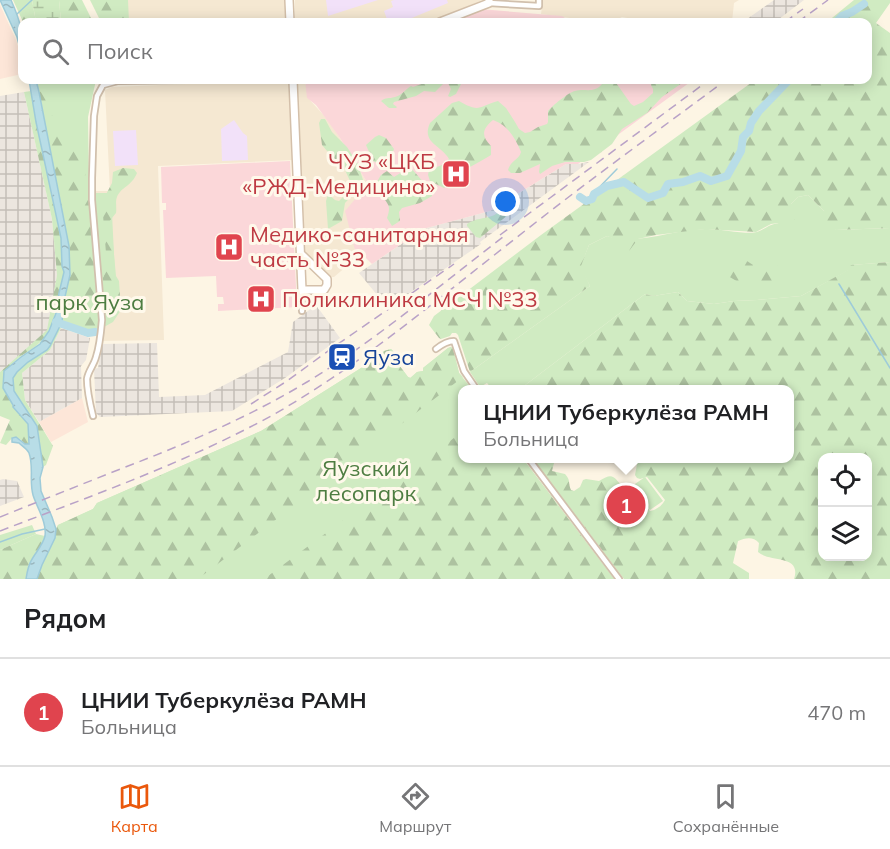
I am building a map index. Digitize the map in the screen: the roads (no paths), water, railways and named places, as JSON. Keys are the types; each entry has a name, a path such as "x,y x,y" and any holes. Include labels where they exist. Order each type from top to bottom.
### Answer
{"street":[{"path":"290,0 290,18"},
{"path":"450,18 489,1 539,6 539,0"},
{"path":"93,416 87,377 96,360 102,320 92,200 92,148 97,96 103,85 107,84"},
{"path":"293,84 303,311"},
{"path":"301,254 327,279 324,290 302,290"},
{"path":"436,349 454,341 464,371 474,385"},
{"path":"531,463 619,579"}],"water":[{"path":"0,0 11,0 18,18 18,41"},
{"path":"30,84 37,84 39,92 69,246 70,275 62,322 50,346 28,362 13,378 14,391 37,426 43,467 40,478 41,491 56,529 55,538 37,579 26,579 30,563 44,539 45,526 33,495 29,453 19,443 12,442 12,438 16,437 25,444 29,444 28,424 13,407 3,388 4,371 40,344 49,331 56,313 64,272 61,238"}],"waterway":[{"path":"17,14 32,0"},
{"path":"840,18 864,4"},
{"path":"580,197 586,201 592,199 594,194 607,186 624,182 648,198 663,193 668,184 700,176 711,181 727,176 741,151 743,137 749,131 751,123 759,111 785,84"},
{"path":"586,201 617,169"},
{"path":"839,284 890,368"},
{"path":"56,322 88,333 95,332"},
{"path":"0,542 45,529"}],"railway":[{"path":"803,18 828,0"},
{"path":"791,18 803,9"},
{"path":"500,235 704,84"},
{"path":"0,531 205,449 271,416 304,396 397,332 568,197 721,84"},
{"path":"0,517 186,443 283,396 359,348 507,234"},
{"path":"251,404 454,264"}],"place":[{"name":"ЧУЗ «ЦКБ «РЖД-Медицина»","path":"456,174"},
{"name":"Медико-санитарная часть №33","path":"229,247"},
{"name":"Поликлиника МСЧ №33","path":"261,299"},
{"name":"Яуза","path":"342,357"},
{"name":"ЦНИИ Туберкулёза РАМН","path":"626,505"}],"park label":[{"name":"парк Яуза","path":"90,302"},
{"name":"Яузский лесопарк","path":"366,480"}]}
